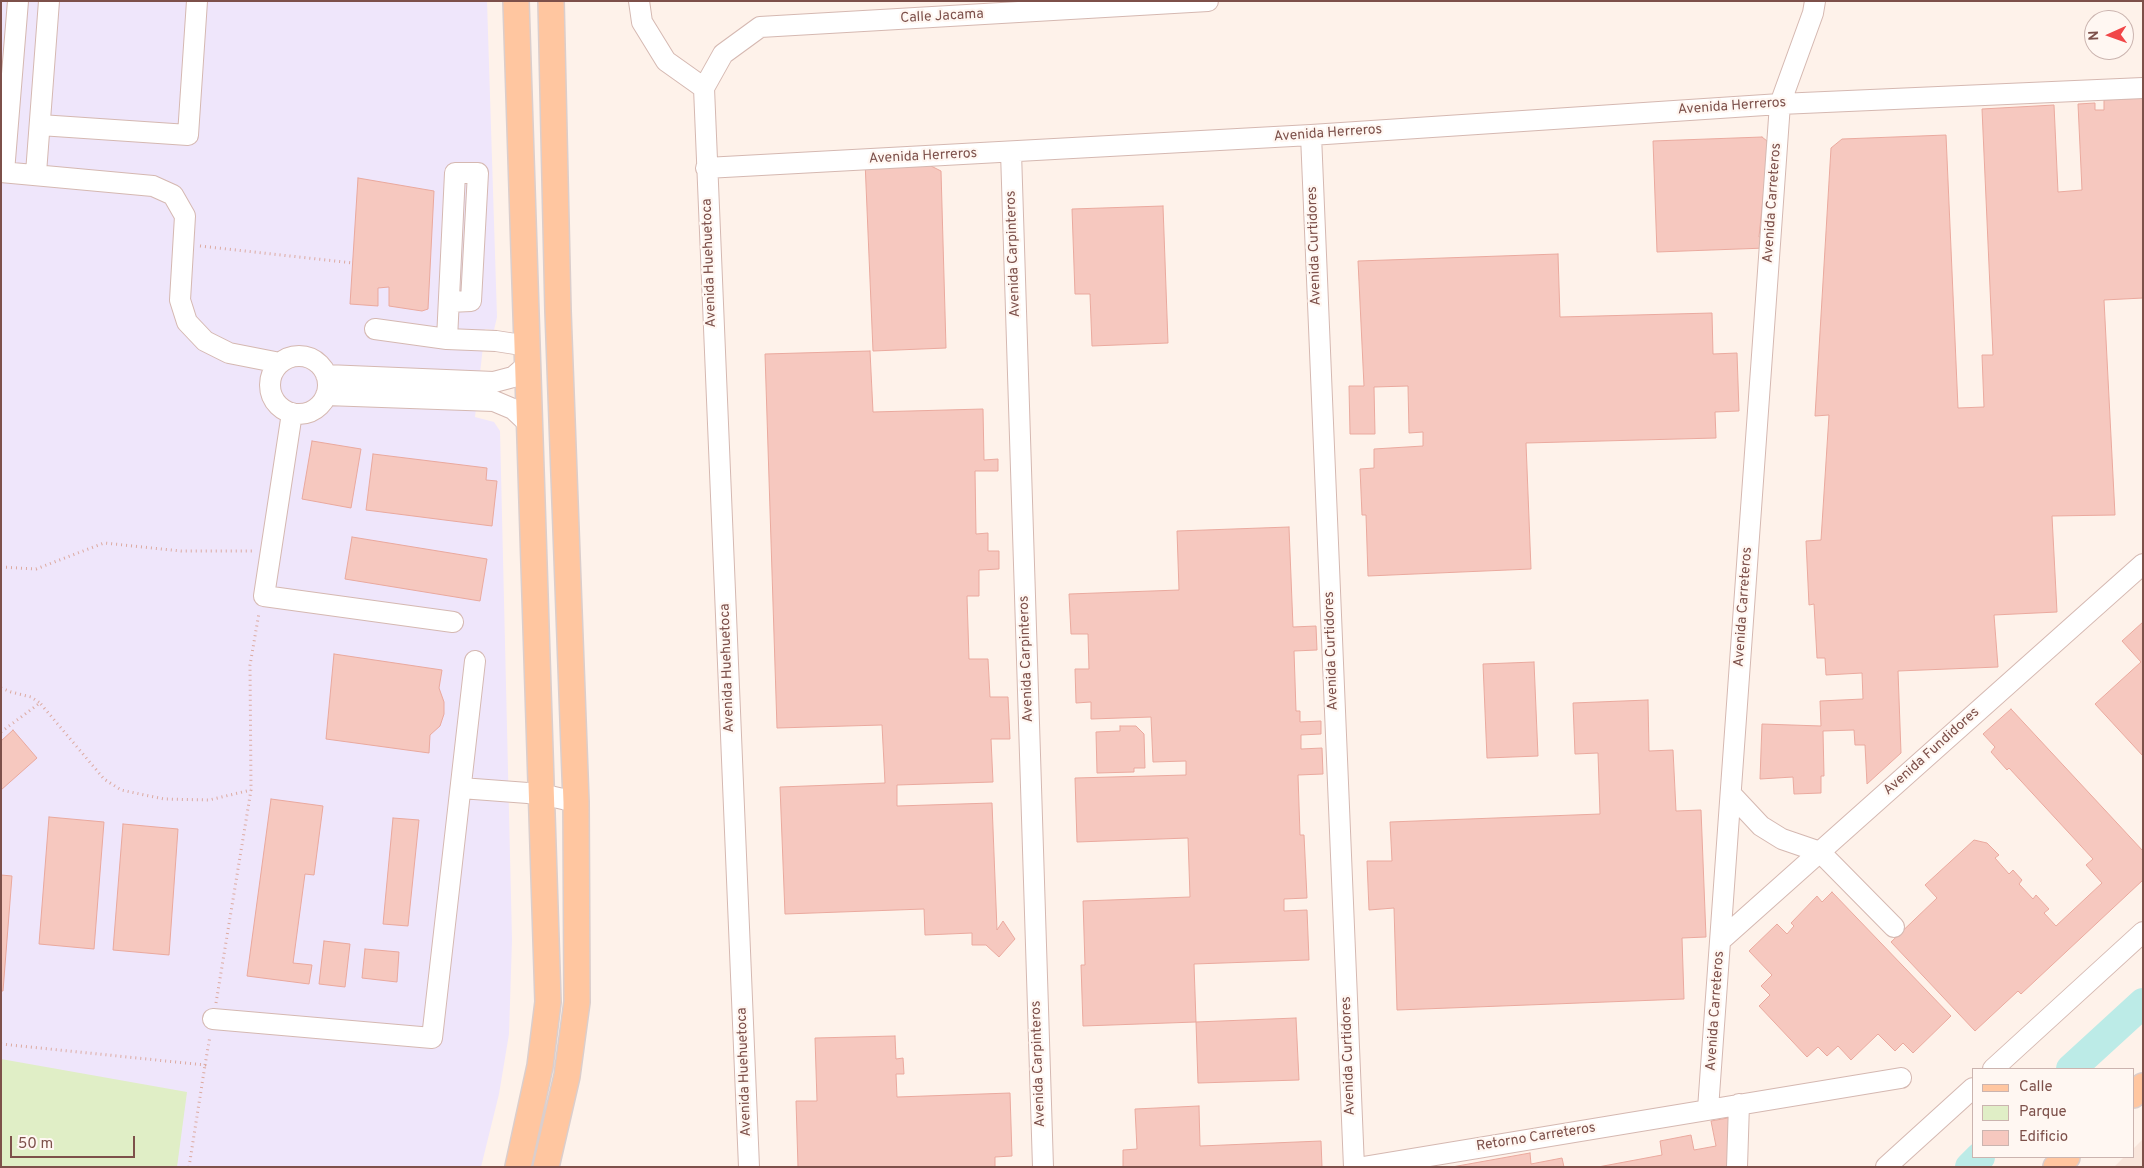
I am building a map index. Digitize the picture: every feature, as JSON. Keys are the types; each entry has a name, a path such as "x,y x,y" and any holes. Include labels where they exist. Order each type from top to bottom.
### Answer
{"main road":[{"path":"516,1 548,1002 540,1066 518,1167"},
{"path":"546,1167 567,1076 577,1002 576,802 558,311 552,1"},
{"path":"527,312 558,311"},
{"path":"2056,1167 2066,1158"}],"street":[{"path":"18,1 3,172 153,186 173,195 185,216 180,300 187,322 205,341 229,353 280,363"},
{"path":"36,174 49,1"},
{"path":"40,125 188,135 198,1"},
{"path":"639,1 642,22 666,61 704,88 706,168"},
{"name":"Calle Jacama","path":"704,88 723,54 760,27 1208,1"},
{"path":"1780,104 1813,13 1815,1"},
{"name":"Avenida Herreros","path":"706,168 1311,135 1780,104 2143,88"},
{"name":"Avenida Carreteros","path":"1708,1109 1780,104"},
{"name":"Avenida Curtidores","path":"1311,135 1354,1167"},
{"name":"Avenida Carpinteros","path":"1011,152 1043,1167"},
{"name":"Avenida Huehuetoca","path":"706,168 749,1167"},
{"path":"447,339 455,173 478,174 471,301 449,302"},
{"path":"326,396 465,391 513,377 528,355 496,341 447,339 375,329"},
{"path":"301,356 316,362 326,375 326,396 312,411 302,414 292,413 282,408 275,401 271,391 274,371 280,363 290,358 301,356"},
{"path":"326,375 465,391 513,409 530,425"},
{"path":"292,413 264,596 453,622"},
{"name":"Avenida Fundidores","path":"1721,940 2143,564"},
{"path":"213,1019 432,1038 475,661"},
{"path":"460,788 541,794 576,802"},
{"path":"1731,794 1761,826 1782,839 1820,852 1894,927"},
{"path":"1994,1068 2143,932"},
{"name":"Retorno Carreteros","path":"1363,1167 1902,1078"},
{"path":"1886,1167 1972,1089"},
{"path":"1737,1167 1739,1104"}],"path":[{"path":"200,246 352,263"},
{"path":"1,567 36,570 104,543 181,551 271,550"},
{"path":"189,1167 251,790 250,665 256,620 264,596"},
{"path":"1,688 31,697 40,703 104,779 122,790 164,800 209,800 251,790"},
{"path":"1,732 40,703"},
{"path":"1,1044 205,1065"}],"shaded area":[{"path":"1,1 487,1 497,317 494,330 485,329 475,417 494,422 500,431 512,940 509,1034 499,1094 481,1167 1,1167"},
{"path":"2143,1139 2143,1167 2114,1167 2123,1158 2134,1158 2134,1148"}],"green space":[{"path":"1,1059 187,1092 177,1167 1,1167"}],"building":[{"path":"2143,98 2143,298 2104,300 2115,515 2052,516 2057,612 1994,615 1998,667 1898,671 1901,753 1867,784 1865,745 1855,745 1854,730 1823,731 1824,776 1821,776 1821,793 1794,794 1793,777 1760,779 1762,724 1821,726 1820,701 1863,699 1862,673 1826,675 1825,658 1817,658 1814,604 1809,605 1806,541 1821,540 1829,415 1815,416 1831,148 1842,139 1946,135 1958,408 1984,407 1982,355 1993,355 1982,109 2054,105 2058,192 2082,190 2078,104 2095,103 2095,110 2104,110 2104,100"},
{"path":"1762,137 1767,141 1768,150 1759,237 1766,236 1766,248 1657,252 1653,141"},
{"path":"865,161 929,165 941,171 946,348 873,351"},
{"path":"358,178 434,191 428,309 422,311 389,306 389,287 378,288 378,306 350,304"},
{"path":"1163,206 1168,343 1092,346 1090,294 1075,294 1072,209"},
{"path":"1558,254 1560,317 1712,313 1713,354 1737,353 1739,411 1715,412 1716,438 1526,443 1531,569 1368,576 1366,515 1362,515 1360,469 1374,468 1374,449 1423,446 1423,432 1409,433 1408,386 1374,387 1375,434 1350,434 1349,386 1364,386 1358,261"},
{"path":"870,351 873,412 983,409 984,460 998,459 998,471 975,471 976,534 988,533 988,551 999,551 999,569 979,570 979,596 967,596 969,659 988,659 990,697 1008,697 1010,739 991,739 993,782 897,785 897,806 992,803 997,930 1003,921 1015,939 999,957 986,945 972,945 972,933 925,935 924,909 785,914 780,787 885,783 882,725 777,728 765,354"},
{"path":"312,441 361,449 351,508 302,499"},
{"path":"373,454 487,468 486,480 497,481 492,526 366,510"},
{"path":"1289,527 1293,627 1316,626 1317,650 1294,651 1296,711 1300,711 1300,722 1321,721 1321,734 1301,735 1301,749 1322,748 1323,774 1298,775 1300,835 1304,835 1307,898 1284,899 1284,911 1307,910 1309,960 1194,964 1196,1022 1083,1026 1081,965 1085,965 1083,901 1190,897 1188,838 1077,842 1075,778 1186,775 1186,761 1153,762 1151,717 1091,719 1091,702 1076,703 1075,669 1089,669 1088,634 1071,634 1069,594 1179,590 1177,531"},
{"path":"352,537 487,559 480,601 345,579"},
{"path":"2143,622 2143,756 2095,704 2141,662 2122,641"},
{"path":"334,654 442,670 439,688 444,702 444,714 440,726 430,735 429,753 326,739"},
{"path":"1534,662 1538,756 1487,758 1483,664"},
{"path":"1648,700 1649,751 1673,750 1676,811 1701,810 1706,937 1682,938 1684,999 1397,1010 1394,908 1369,910 1367,861 1392,861 1390,822 1600,814 1598,753 1575,754 1573,703"},
{"path":"2011,709 2143,851 2143,880 2021,994 2018,991 1975,1031 1891,942 1937,898 1925,885 1974,840 1987,843 1999,855 1995,858 2009,874 2013,870 2022,880 2019,884 2033,899 2036,895 2049,909 2044,913 2056,926 2102,883 2086,865 2093,859 2009,768 2007,770 1991,752 1995,747 1983,734"},
{"path":"1120,726 1136,726 1144,734 1145,768 1134,768 1134,772 1097,773 1096,732 1120,731"},
{"path":"13,730 37,758 1,790 1,741"},
{"path":"271,799 323,806 314,875 305,874 293,963 312,965 309,984 247,976"},
{"path":"49,817 104,822 94,949 39,944"},
{"path":"393,818 419,820 408,926 383,924"},
{"path":"123,824 178,829 169,955 113,950"},
{"path":"1,875 12,876 3,991 1,991"},
{"path":"1832,892 1951,1016 1913,1053 1903,1043 1895,1051 1878,1034 1851,1060 1838,1046 1827,1056 1818,1047 1807,1057 1759,1006 1770,995 1761,986 1772,975 1749,951 1777,924 1787,934 1794,926 1791,923 1817,896 1822,902"},
{"path":"324,941 350,944 345,987 319,984"},
{"path":"365,949 399,952 397,982 362,978"},
{"path":"1296,1018 1299,1080 1198,1083 1196,1022"},
{"path":"895,1036 896,1059 903,1058 904,1074 896,1074 897,1097 1010,1093 1012,1156 995,1157 995,1167 798,1167 796,1101 817,1101 815,1038"},
{"path":"1199,1106 1200,1146 1321,1141 1322,1167 1123,1167 1123,1150 1137,1149 1135,1109"},
{"path":"1739,1116 1737,1167 1598,1167 1662,1155 1660,1141 1691,1135 1694,1150 1716,1146 1711,1121"},
{"path":"1530,1153 1531,1164 1562,1158 1564,1167 1452,1167"}],"waterway":[{"path":"2072,1068 2143,1003"},
{"path":"1970,1167 1979,1158"}]}
